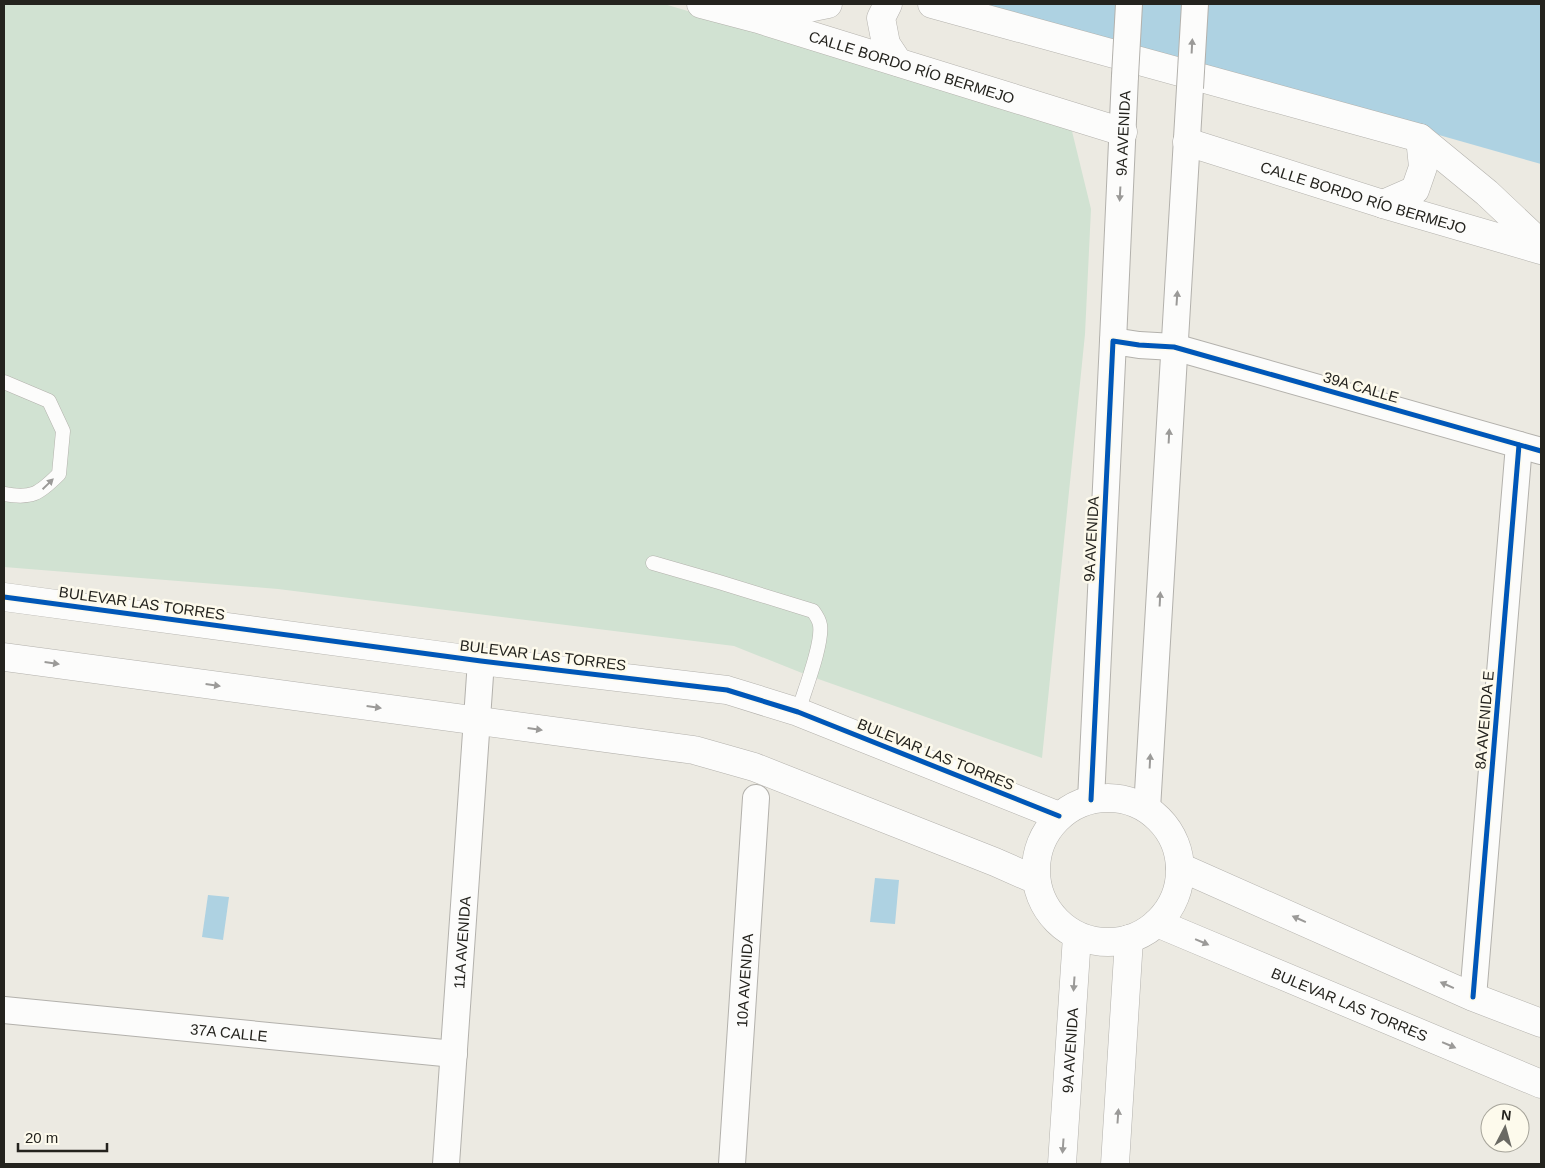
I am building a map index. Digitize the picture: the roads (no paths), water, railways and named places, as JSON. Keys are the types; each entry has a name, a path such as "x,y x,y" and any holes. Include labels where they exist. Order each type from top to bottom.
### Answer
{"street":[{"name":"CALLE BORDO RÍO BERMEJO","path":"701,4 758,19 1123,132"},
{"path":"758,19 828,4"},
{"path":"888,4 881,18 886,44 898,62"},
{"path":"932,4 1420,138 1487,193 1541,244"},
{"name":"9A AVENIDA","path":"1091,800 1129,4"},
{"path":"1147,810 1195,4"},
{"path":"1383,204 1415,190 1423,167 1420,138"},
{"name":"CALLE BORDO RÍO BERMEJO","path":"1187,142 1383,204 1541,250"},
{"path":"1112,341 1174,347"},
{"name":"39A CALLE","path":"1174,347 1530,448"},
{"name":"8A AVENIDA E","path":"1474,997 1530,448"},
{"name":"BULEVAR LAS TORRES","path":"4,598 481,661 726,690 798,712 1059,816"},
{"path":"4,657 702,752 754,767 1036,880"},
{"path":"477,721 481,661"},
{"name":"11A AVENIDA","path":"446,1164 477,721"},
{"name":"10A AVENIDA","path":"732,1164 756,798"},
{"path":"1110,798 1129,801 1147,810 1164,824 1175,844 1180,867 1178,887 1170,906 1157,923 1144,932 1129,938 1112,942 1094,941 1077,936 1058,922 1043,903 1036,880 1036,856 1044,834 1059,816 1074,806 1091,800 1110,798"},
{"path":"1180,867 1474,997 1541,1023"},
{"name":"BULEVAR LAS TORRES","path":"1157,923 1541,1084"},
{"name":"9A AVENIDA","path":"1062,1164 1077,936"},
{"path":"1115,1164 1129,938"},
{"name":"37A CALLE","path":"4,1010 454,1054"}],"lane":[{"path":"4,382 49,401 63,431 59,474 43,490 23,498 4,494"},
{"path":"653,563 813,611 818,618 820,626 816,654 798,712"}],"water":[{"path":"977,4 1541,4 1541,164"},
{"path":"875,878 899,880 895,924 870,922"},
{"path":"208,895 229,897 223,940 202,937"}]}
